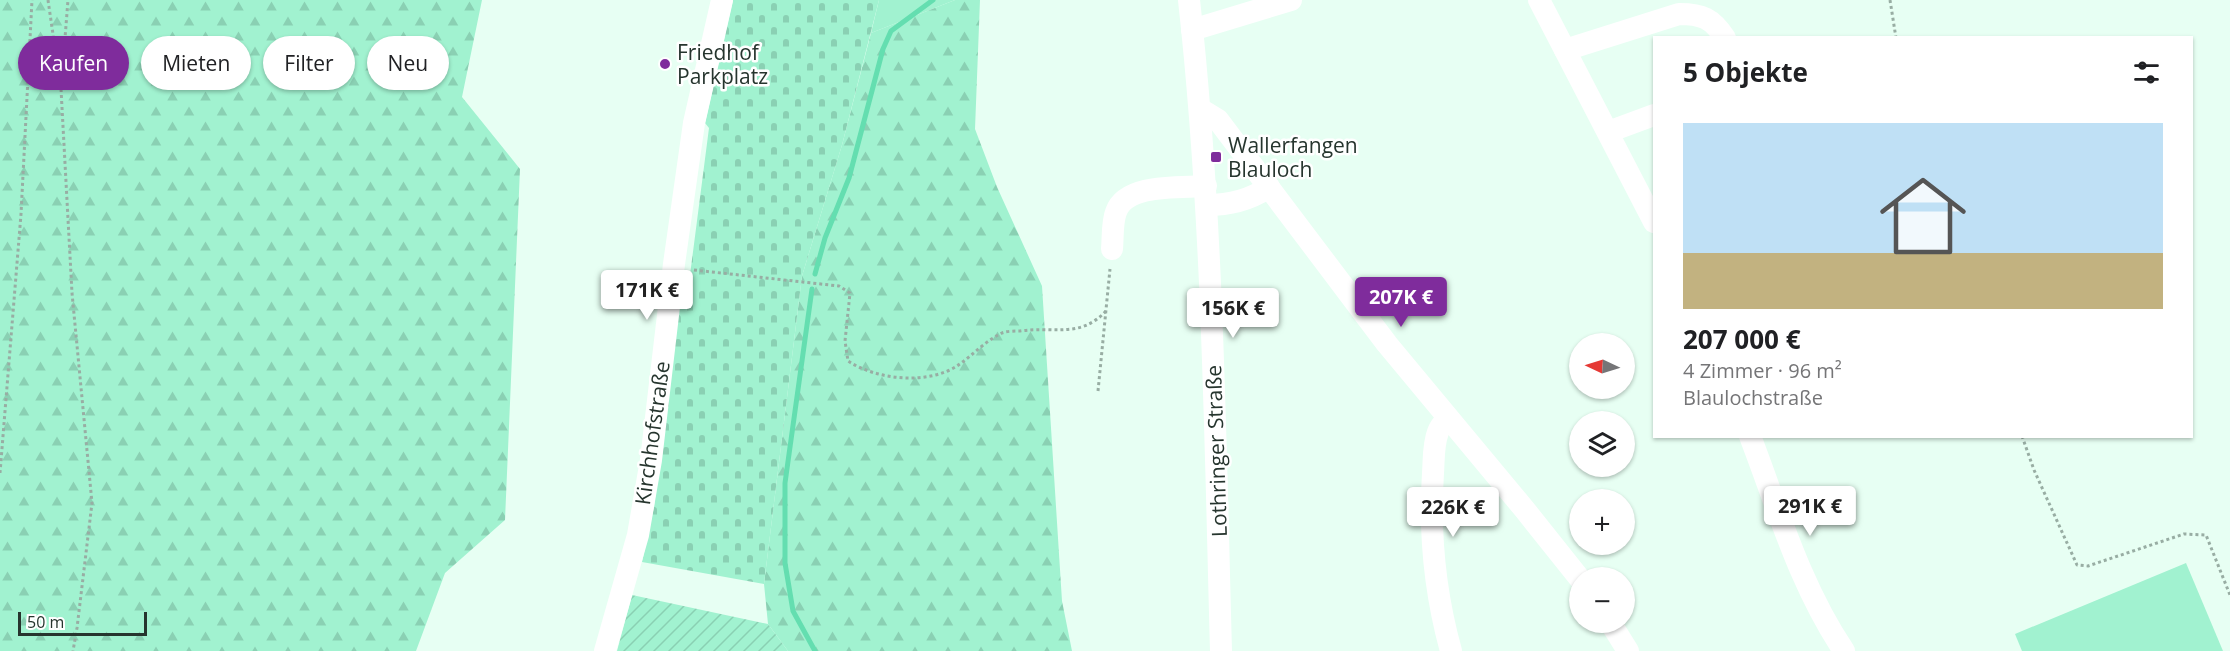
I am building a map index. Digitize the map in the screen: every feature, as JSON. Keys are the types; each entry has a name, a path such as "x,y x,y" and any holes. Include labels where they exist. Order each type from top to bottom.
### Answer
{"street":[{"name":"Kirchhofstraße","path":"605,651 638,535 651,460 694,123 722,0"},
{"name":"Lothringer Straße","path":"1189,0 1206,196 1221,651"},
{"path":"1192,30 1291,0"},
{"path":"1539,0 1653,215"},
{"path":"1565,50 1679,14 1694,14 1709,19 1723,36"},
{"path":"1200,109 1218,120 1332,273 1571,567"},
{"path":"1608,132 1653,116"},
{"path":"1112,249 1116,212 1123,200 1138,191 1206,196 1235,203 1255,196 1269,187"},
{"path":"1448,418 1441,426 1435,442 1432,505 1433,551 1437,586 1451,651"},
{"path":"1751,438 1806,584 1830,630 1844,651"},
{"path":"1617,633 1628,651"}],"path":[{"path":"0,473 21,214 32,0"},
{"path":"48,0 53,36"},
{"path":"65,36 68,0"},
{"path":"1890,0 1896,36"},
{"path":"61,90 72,293 92,503 78,627 73,651"},
{"path":"1098,391 1112,249"},
{"path":"674,268 839,286 850,293 845,341 848,361 861,370 897,376 924,378 956,367 1003,333 1030,329 1080,329 1096,322 1106,311"},
{"path":"2023,438 2034,470 2077,565 2088,566 2184,534 2206,535 2230,595"}],"green space":[{"path":"0,0 482,0 462,97 520,169 505,520 445,573 416,651 0,651"},
{"path":"733,0 879,0 842,145 802,276 764,584 642,562 654,507 681,283 690,275 709,128 705,123"},
{"path":"879,0 955,0 871,33"},
{"path":"955,0 980,0 975,129 997,187 1042,286 1062,601 1072,651 788,651 768,624 764,584 802,276 842,145 871,33"},
{"path":"2186,563 2223,651 2022,651 2015,634"},
{"path":"632,595 768,624 788,651 617,651"}],"waterway":[{"path":"815,274 825,238 849,178 883,49 891,31 933,0"},
{"path":"812,289 785,483 785,563 793,611 815,651"}],"place":[{"name":"Friedhof Parkplatz","path":"665,64"},
{"name":"Wallerfangen Blauloch","path":"1216,157"}]}
